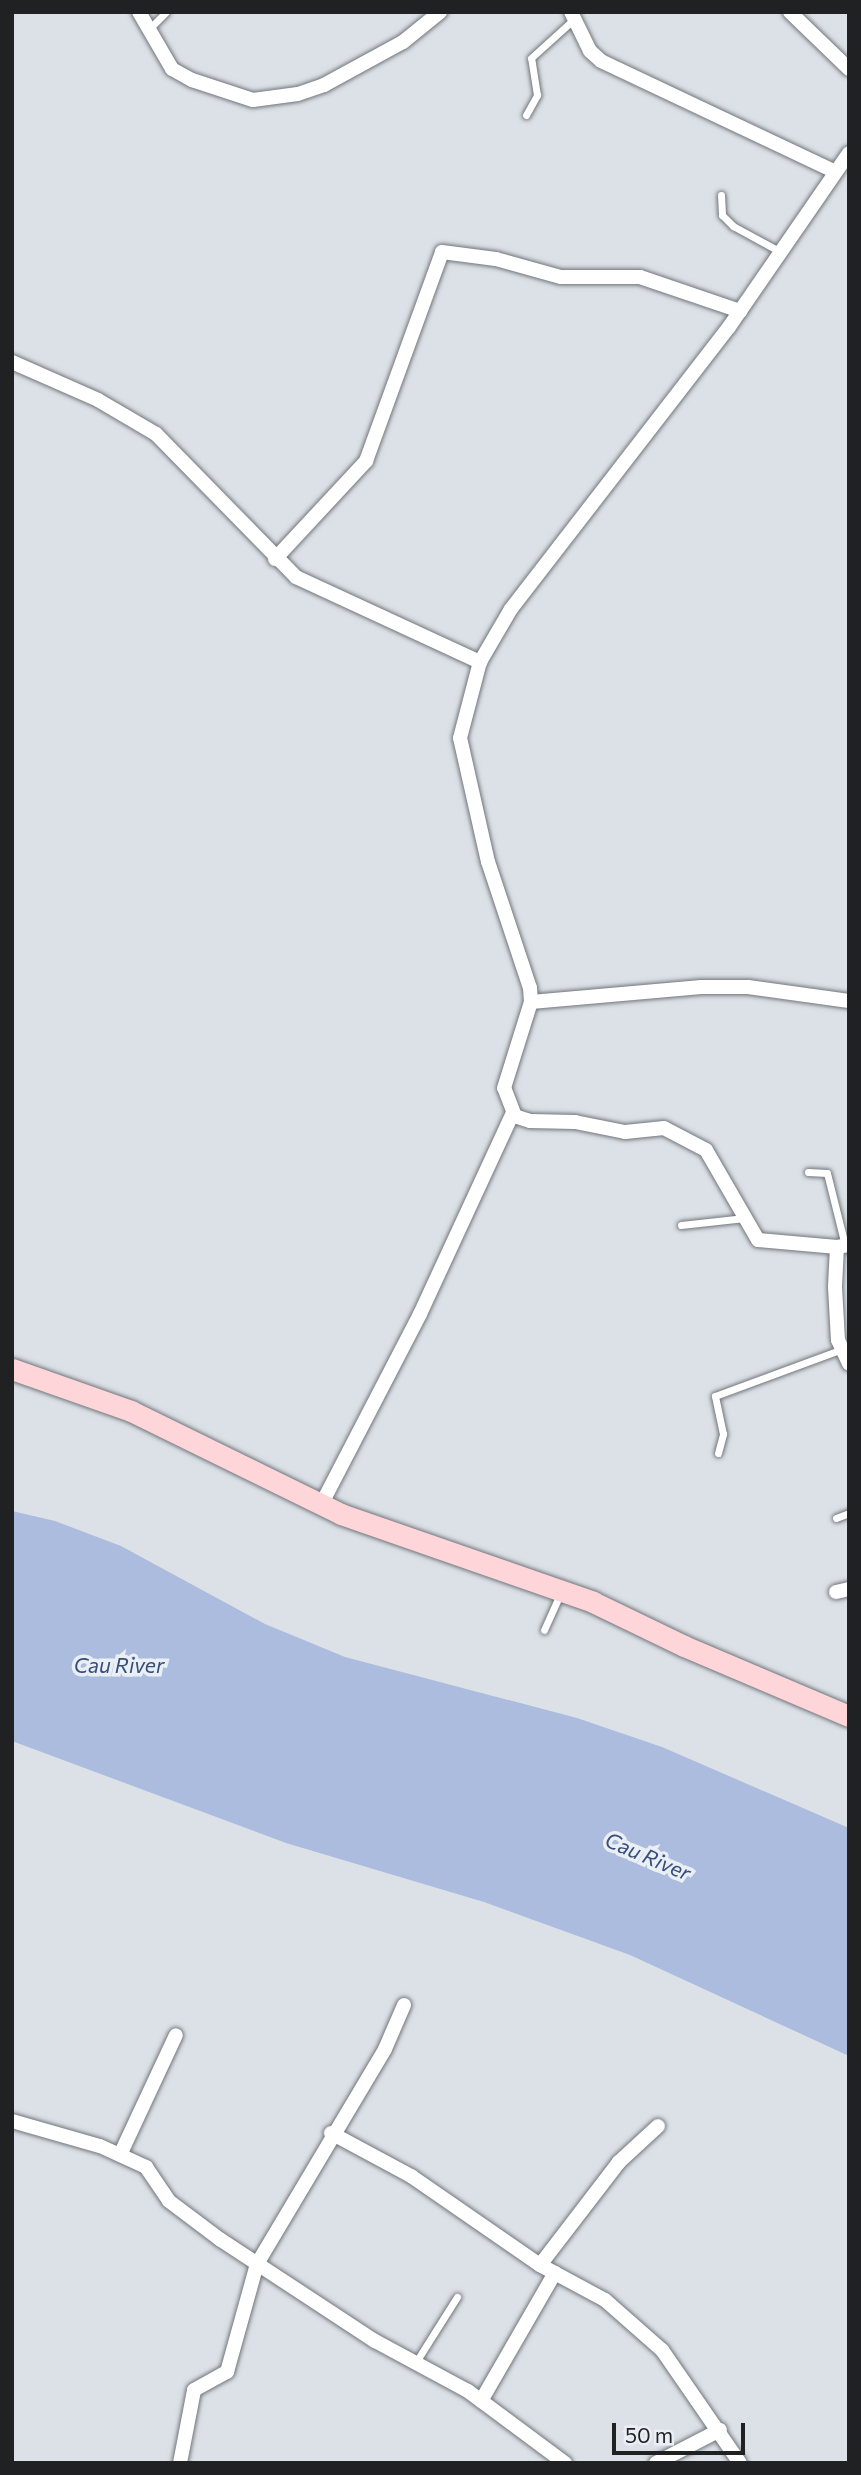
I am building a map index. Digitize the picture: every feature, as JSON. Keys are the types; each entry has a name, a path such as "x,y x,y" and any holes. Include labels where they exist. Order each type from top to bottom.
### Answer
{"street":[{"path":"139,12 172,69 236,97 273,99 324,85 403,42 440,12"},
{"path":"790,12 849,69"},
{"path":"572,15 590,51 601,61 834,172"},
{"path":"849,153 740,311 511,609 480,662 460,738 488,862 531,996 504,1088 513,1112 530,1121 575,1122 625,1132 664,1128 688,1138 706,1150 758,1240 770,1244 844,1246 835,1287 842,1349 849,1364"},
{"path":"275,559 366,461 442,251 496,259 561,277 640,277 740,311"},
{"path":"12,362 98,400 156,435 275,559 296,577 480,662"},
{"path":"531,996 748,987 849,1001"},
{"path":"321,1505 420,1314 513,1112"},
{"path":"12,1369 131,1411 321,1505 562,1591 849,1716"},
{"path":"180,2463 194,2390 227,2372 257,2264 331,2133 385,2049 404,2006"},
{"path":"120,2155 176,2035"},
{"path":"12,2121 120,2155 146,2167 169,2201 257,2264 481,2401 565,2463"},
{"path":"540,2265 619,2162 658,2126"},
{"path":"331,2133 411,2176 540,2265 605,2300 662,2350 720,2430 740,2463"},
{"path":"481,2401 555,2273"},
{"path":"656,2463 720,2430"}],"lane":[{"path":"148,31 166,12"},
{"path":"526,115 537,94 531,58 572,15"},
{"path":"721,195 723,215 733,226 779,251"},
{"path":"808,1172 827,1173 844,1246"},
{"path":"681,1224 745,1218"},
{"path":"718,1453 723,1434 715,1396 842,1349"},
{"path":"836,1518 849,1513"},
{"path":"544,1630 562,1591"},
{"path":"415,2363 457,2297"}],"water":[{"name":"Cau River","path":"12,1511 55,1521 121,1546 265,1624 345,1657 577,1718 662,1747 849,1828 849,2056 630,1955 484,1902 286,1843 12,1741"}]}
